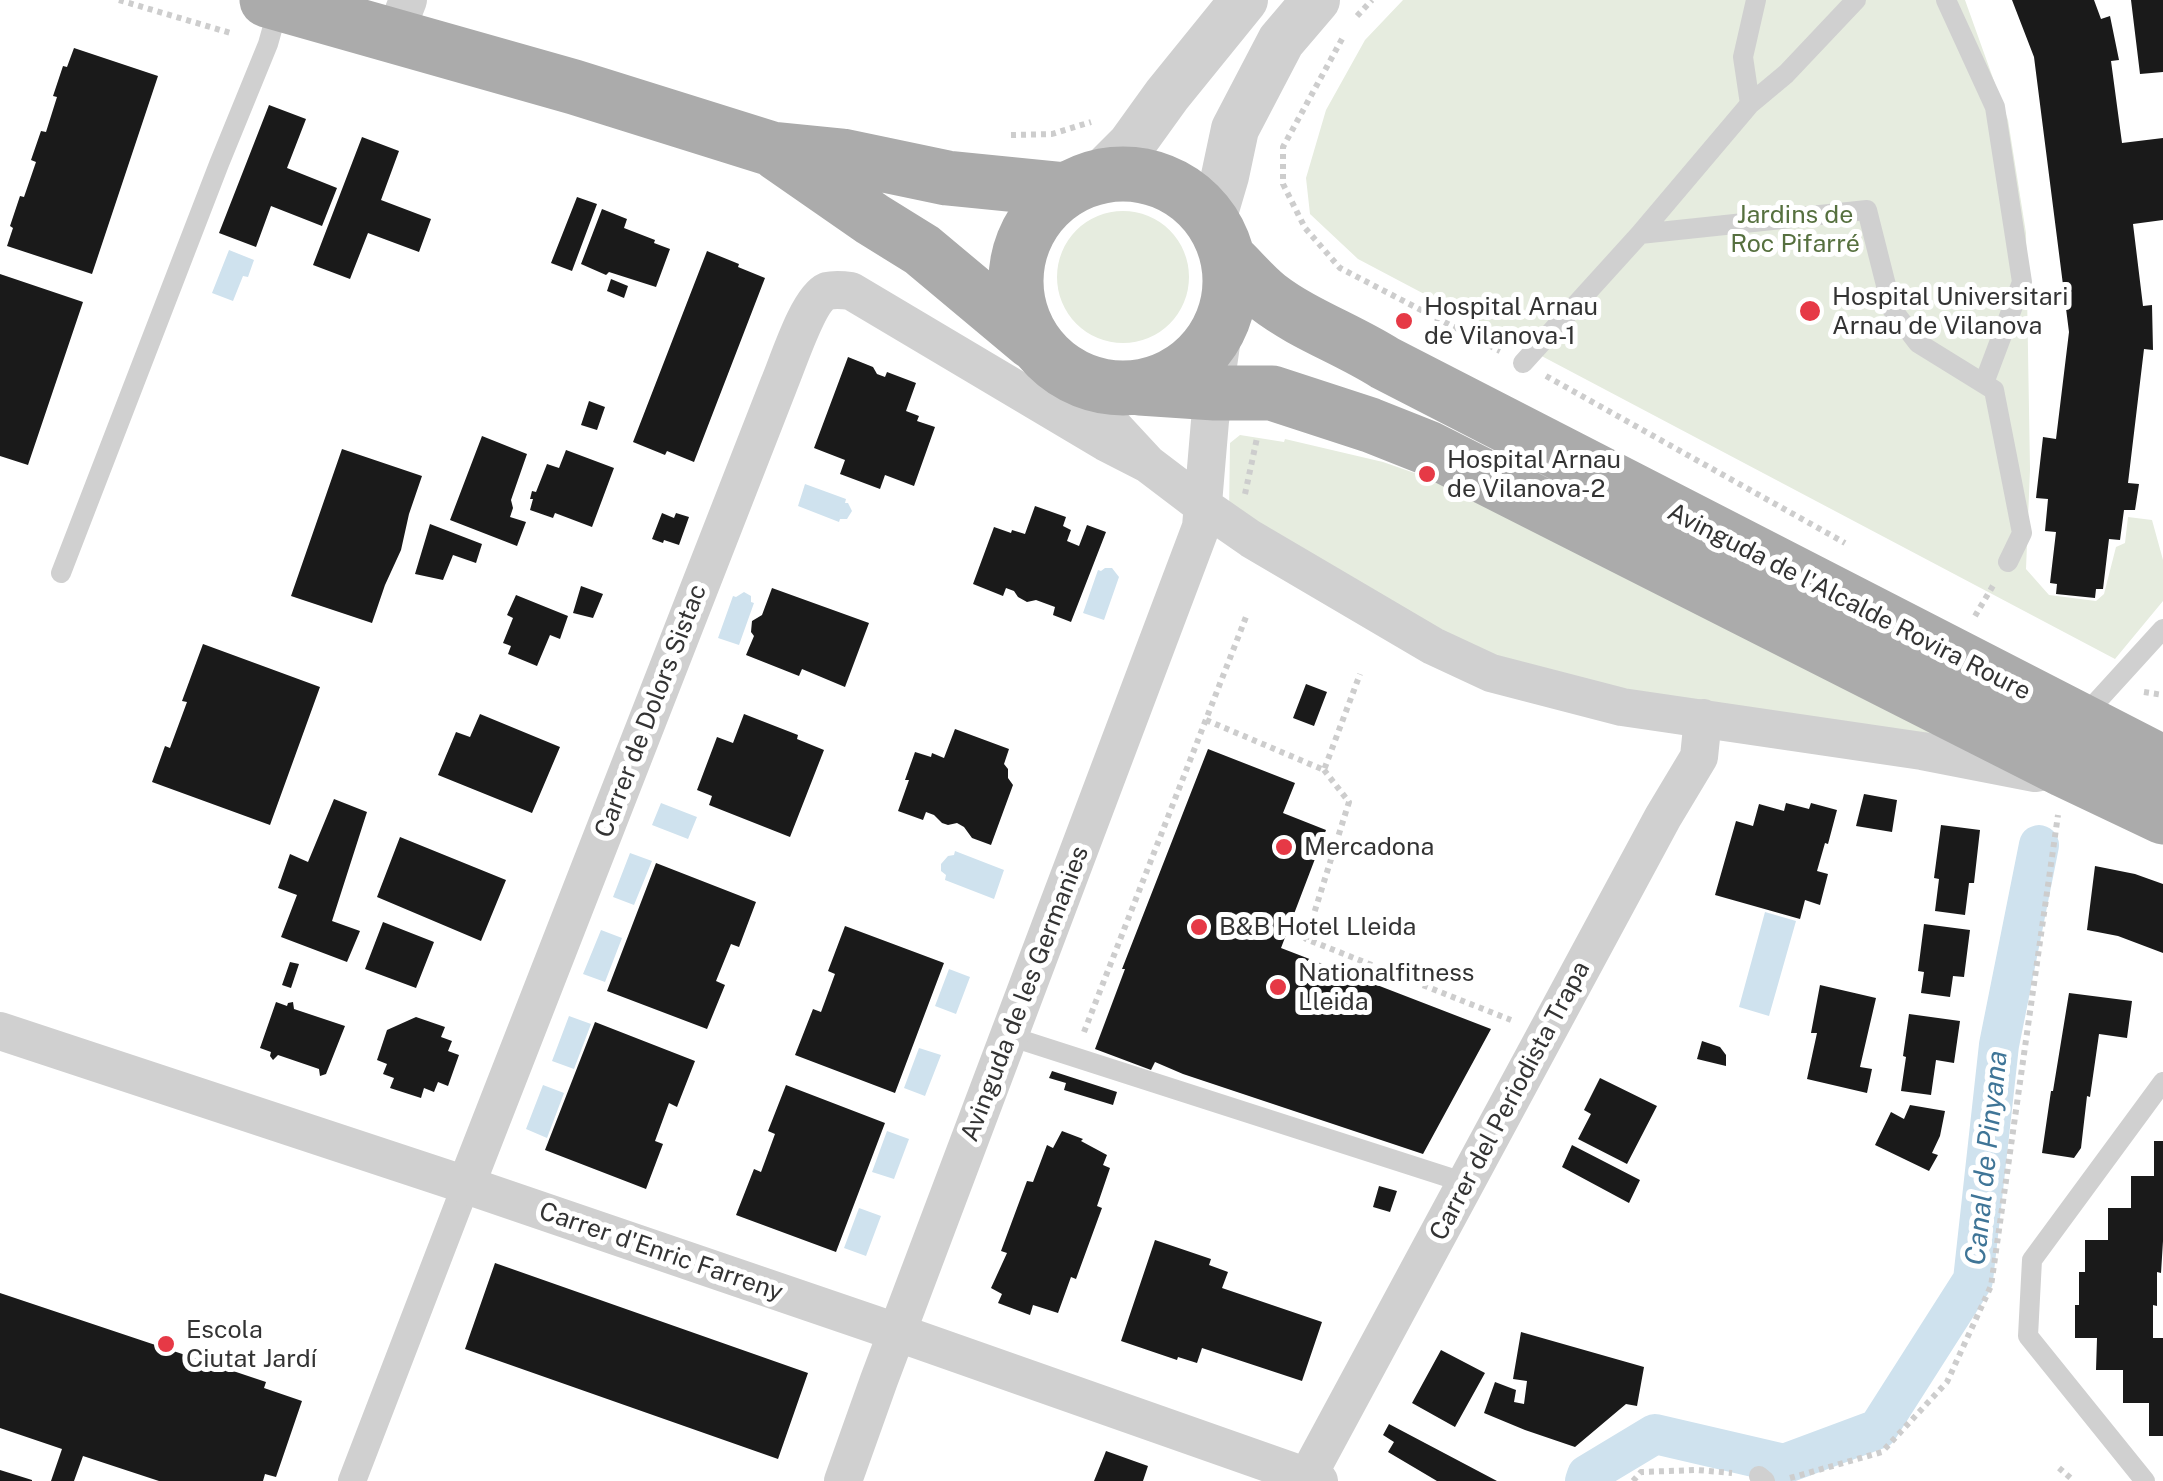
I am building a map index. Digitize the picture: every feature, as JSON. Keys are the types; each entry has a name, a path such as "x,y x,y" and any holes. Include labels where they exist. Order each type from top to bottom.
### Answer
{"main road":[{"path":"273,2 401,18 574,87 772,149 842,156 947,178 1083,183 1127,174 1155,179 1192,199 1220,239 1230,288 1225,317 1209,346 1171,378 1140,388 1111,388 1070,376 922,250 772,149"},
{"path":"1048,358 1019,311 1016,269 1028,230 1045,207 1083,183"},
{"name":"Avinguda de l'Alcalde Rovira Roure","path":"1220,239 1266,296 1312,324 2090,729 2163,816"},
{"name":"Avinguda de l'Alcalde Rovira Roure","path":"1140,388 1272,393 1370,426 2163,763"}],"street":[{"path":"1083,183 1131,145 1244,0"},
{"path":"1220,239 1225,176 1235,129 1281,41 1336,20"},
{"name":"Carrer de Dolors Sistac","path":"352,1481 813,304 824,292 851,291 1148,464"},
{"name":"Avinguda de les Germanies","path":"843,1481 1201,527 1210,421 1225,317"},
{"path":"1048,358 1148,464 1202,505"},
{"name":"Avinguda de l'Alcalde Rovira Roure","path":"1202,505 1251,539 1416,636 1490,673 1622,707 1922,750 2035,773 2090,729"},
{"name":"Carrer del Periodista Trapa","path":"1310,1479 1663,817 1699,758 1703,718"},
{"path":"2090,729 2163,725"},
{"name":"Carrer d'Enric Farreny","path":"0,1031 466,1185 1310,1479"}],"lane":[{"path":"1750,104 1744,57 1756,0"},
{"path":"1523,364 1750,104 1786,74 1856,0"},
{"path":"1946,0 1995,107 2022,282 1984,383"},
{"path":"61,573 268,44 273,2"},
{"path":"1640,234 1867,210 1892,309 1918,343 1994,390 2022,533 2008,562"},
{"path":"2090,729 2163,629"},
{"path":"1009,1036 1466,1183"},
{"path":"2144,1481 2028,1336 2032,1260 2163,1082"}],"path":[{"path":"1372,0 1336,20 1283,147 1283,184 1306,228 1340,268 1523,364 1854,548"},
{"path":"1074,1057 1246,617"},
{"path":"1324,770 1360,674"},
{"path":"1633,1481 1642,1472 1698,1470 1791,1478 1882,1452 1946,1382 1991,1286 2090,729 2163,695"},
{"path":"1206,720 1324,770 1349,802 1306,939 1522,1024"},
{"path":"2060,1468 2074,1481"}],"green space":[{"name":"Jardins de Roc Pifarré","path":"1403,0 1965,0 2008,120 2026,233 2030,469 2026,569 2049,595 2096,601 2104,594 2116,547 2125,543 2128,517 2152,520 2163,560 2163,601 2115,659 1358,259 1310,214 1306,178 1326,110 1365,40"},
{"path":"1123,211 1148,216 1170,230 1184,252 1189,277 1184,302 1170,324 1148,338 1123,343 1098,338 1076,324 1062,302 1057,277 1062,252 1076,230 1098,216"},
{"path":"1240,435 1284,442 1285,439 1383,462 1426,477 1973,747 1493,667 1229,513 1230,443"}],"water":[{"path":"229,250 254,260 233,301 212,293"},
{"path":"805,484 846,499 852,511 847,519 839,522 798,506"},
{"path":"1112,568 1119,577 1104,620 1083,613 1098,570"},
{"path":"744,592 754,603 739,645 718,638 733,596"},
{"path":"661,803 697,817 688,839 652,825"},
{"path":"955,851 1004,870 994,899 945,880 941,864"},
{"path":"630,853 652,861 634,905 613,897"},
{"path":"1765,912 1796,921 1769,1016 1739,1007"},
{"path":"601,930 622,938 605,982 583,974"},
{"path":"949,969 970,977 956,1014 935,1006"},
{"path":"569,1016 591,1024 574,1069 552,1061"},
{"path":"919,1048 941,1055 925,1096 904,1088"},
{"path":"543,1085 564,1093 547,1138 526,1129"},
{"path":"887,1131 909,1139 894,1179 872,1172"},
{"path":"859,1208 881,1216 866,1256 844,1248"}],"building":[{"name":"Hospital Universitari Arnau de Vilanova","path":"2012,0 2094,0 2101,19 2110,16 2119,60 2111,61 2122,143 2163,138 2163,220 2133,224 2143,306 2152,305 2153,350 2144,349 2128,483 2139,484 2135,510 2124,510 2120,540 2109,539 2103,589 2096,589 2095,598 2056,594 2057,584 2050,583 2056,532 2045,531 2048,499 2036,498 2043,437 2056,439 2069,332 2034,57"},
{"path":"2131,0 2163,0 2163,72 2140,74"},
{"path":"74,48 158,76 92,274 7,246 20,196 24,197 36,162 31,160 41,131 46,132 63,66 67,67"},
{"path":"269,105 306,119 287,168 337,188 322,226 271,206 256,247 219,233"},
{"path":"362,137 399,151 381,200 431,219 419,252 368,233 350,279 313,265"},
{"path":"577,197 597,204 572,271 551,263"},
{"path":"602,209 627,219 624,228 670,249 656,287 609,272 606,275 581,264"},
{"path":"707,251 765,278 694,462 633,442"},
{"path":"0,274 83,302 28,465 0,456"},
{"path":"611,279 628,286 624,298 607,291"},
{"path":"848,357 873,367 877,374 885,377 887,372 916,383 906,411 919,416 917,421 935,427 914,486 885,475 880,489 840,474 845,460 814,448"},
{"path":"589,401 605,407 597,430 581,425"},
{"path":"482,436 527,454 511,500 510,517 526,522 517,546 450,520"},
{"path":"342,449 422,476 401,550 372,623 291,596"},
{"path":"566,450 614,468 592,527 555,513 553,518 530,510 532,491 536,492 547,464 559,468"},
{"path":"1035,506 1066,517 1063,526 1071,530 1067,541 1079,546 1087,525 1106,532 1071,622 1053,615 1055,607 1036,600 1027,602 1014,591 1006,588 1003,596 973,584 994,527 1025,534"},
{"path":"662,513 674,518 676,513 689,517 679,545 652,539"},
{"path":"430,524 482,544 476,563 453,555 443,580 415,574"},
{"path":"581,586 603,594 593,618 573,613"},
{"path":"772,588 869,623 845,687 802,669 799,676 746,655 754,636 752,621 762,615"},
{"path":"516,595 568,616 560,639 550,635 537,666 508,654 511,646 503,643 513,618 507,615"},
{"path":"203,644 320,687 270,825 152,782 187,702 182,701"},
{"path":"1306,684 1327,692 1314,726 1293,718"},
{"path":"480,714 560,747 532,813 438,775 456,732 470,737"},
{"path":"744,714 798,735 797,739 824,750 790,837 709,805 712,796 697,790 717,737 733,743"},
{"path":"955,729 1009,749 1004,764 1013,785 991,845 972,838 957,823 942,823 926,812 923,820 898,811 915,752 944,758"},
{"path":"1208,749 1295,783 1283,813 1326,830 1281,948 1491,1029 1423,1154 1155,1062 1151,1070 1095,1049"},
{"path":"1864,794 1897,800 1892,832 1856,826"},
{"path":"334,799 367,812 332,921 360,931 347,962 281,937 297,895 278,888 290,854 308,862"},
{"path":"1786,803 1809,809 1811,803 1837,810 1817,871 1828,874 1820,905 1805,900 1800,919 1715,895 1736,821 1753,826 1759,804 1784,811"},
{"path":"1941,825 1980,830 1974,883 1969,883 1965,915 1935,911 1939,879 1934,878"},
{"path":"400,837 506,880 481,941 377,897"},
{"path":"656,863 756,902 739,947 731,944 716,981 725,985 707,1029 607,991"},
{"path":"2095,866 2163,884 2163,953 2118,936 2087,930"},
{"path":"383,922 434,942 416,988 365,969"},
{"path":"1924,924 1970,930 1964,977 1953,976 1950,997 1921,993 1924,972 1918,971"},
{"path":"845,926 944,963 895,1093 795,1055 813,1009 821,1012 835,974 828,971"},
{"path":"290,962 299,964 291,988 282,985"},
{"path":"1820,985 1876,998 1860,1067 1872,1069 1867,1093 1807,1079 1817,1033 1811,1033"},
{"path":"2069,993 2132,1001 2127,1038 2099,1034 2081,1148 2074,1158 2042,1153"},
{"path":"276,1002 287,1006 293,1002 294,1009 345,1026 326,1074 320,1076 319,1069 278,1055 273,1060 271,1052 260,1048"},
{"path":"1909,1014 1960,1021 1954,1063 1936,1060 1931,1095 1901,1091"},
{"path":"416,1017 445,1027 441,1037 452,1041 448,1051 459,1055 448,1086 438,1082 434,1092 424,1088 421,1098 390,1088 394,1078 383,1074 387,1064 377,1060 387,1030"},
{"path":"595,1022 695,1061 677,1107 669,1103 655,1141 663,1144 646,1189 545,1150"},
{"path":"1702,1041 1720,1047 1726,1055 1726,1066 1697,1059"},
{"path":"1052,1071 1117,1092 1113,1105 1064,1090 1066,1083 1049,1078"},
{"path":"1600,1078 1657,1106 1627,1164 1578,1139 1591,1114 1584,1110"},
{"path":"786,1085 885,1123 836,1252 736,1215 754,1169 761,1172 775,1134 768,1131"},
{"path":"1910,1105 1945,1111 1932,1153 1938,1155 1929,1171 1875,1145 1891,1112 1904,1119"},
{"path":"1062,1131 1107,1155 1103,1165 1110,1168 1097,1206 1102,1208 1076,1279 1071,1277 1058,1313 1033,1305 1030,1315 998,1303 1002,1294 991,1288 1007,1253 1001,1251 1027,1181 1033,1182 1047,1145 1053,1148"},
{"path":"2154,1141 2163,1141 2163,1241 2161,1273 2157,1272 2157,1306 2153,1305 2153,1338 2163,1338 2163,1436 2149,1436 2149,1403 2123,1403 2123,1370 2096,1370 2097,1338 2075,1338 2075,1305 2079,1305 2079,1272 2085,1272 2085,1240 2108,1240 2108,1208 2131,1208 2131,1176 2154,1176"},
{"path":"1572,1145 1640,1180 1629,1203 1562,1167"},
{"path":"1379,1186 1397,1191 1390,1212 1373,1207"},
{"path":"1155,1240 1211,1259 1209,1265 1228,1272 1222,1288 1322,1322 1302,1381 1202,1348 1197,1363 1121,1341"},
{"path":"495,1263 808,1373 778,1459 465,1349"},
{"path":"0,1293 266,1382 264,1388 302,1401 276,1477 265,1474 263,1481 159,1481 83,1456 74,1481 51,1481 62,1449 0,1428"},
{"path":"1521,1332 1644,1367 1637,1406 1626,1404 1575,1447 1484,1413 1495,1382 1516,1390 1514,1402 1524,1404 1527,1381 1513,1379"},
{"path":"1441,1350 1485,1373 1455,1427 1412,1403"},
{"path":"1389,1424 1497,1481 1437,1481 1388,1452 1394,1442 1383,1435"},
{"path":"1106,1451 1148,1466 1143,1481 1094,1481"},
{"path":"0,1470 32,1480 32,1481 0,1481"}],"waterway":[{"name":"Canal de Pinyana","path":"1585,1481 1587,1475 1655,1434 1784,1464 1878,1429 1973,1280 1999,1045 2039,845"}],"place":[{"name":"Hospital Universitari Arnau de Vilanova","path":"1810,311"},
{"name":"Hospital Arnau de Vilanova-1","path":"1404,321"},
{"name":"Hospital Arnau de Vilanova-2","path":"1427,474"},
{"name":"Mercadona","path":"1284,847"},
{"name":"B&B Hotel Lleida","path":"1199,927"},
{"name":"Nationalfitness Lleida","path":"1278,987"},
{"name":"Escola Ciutat Jardí","path":"166,1344"}]}
